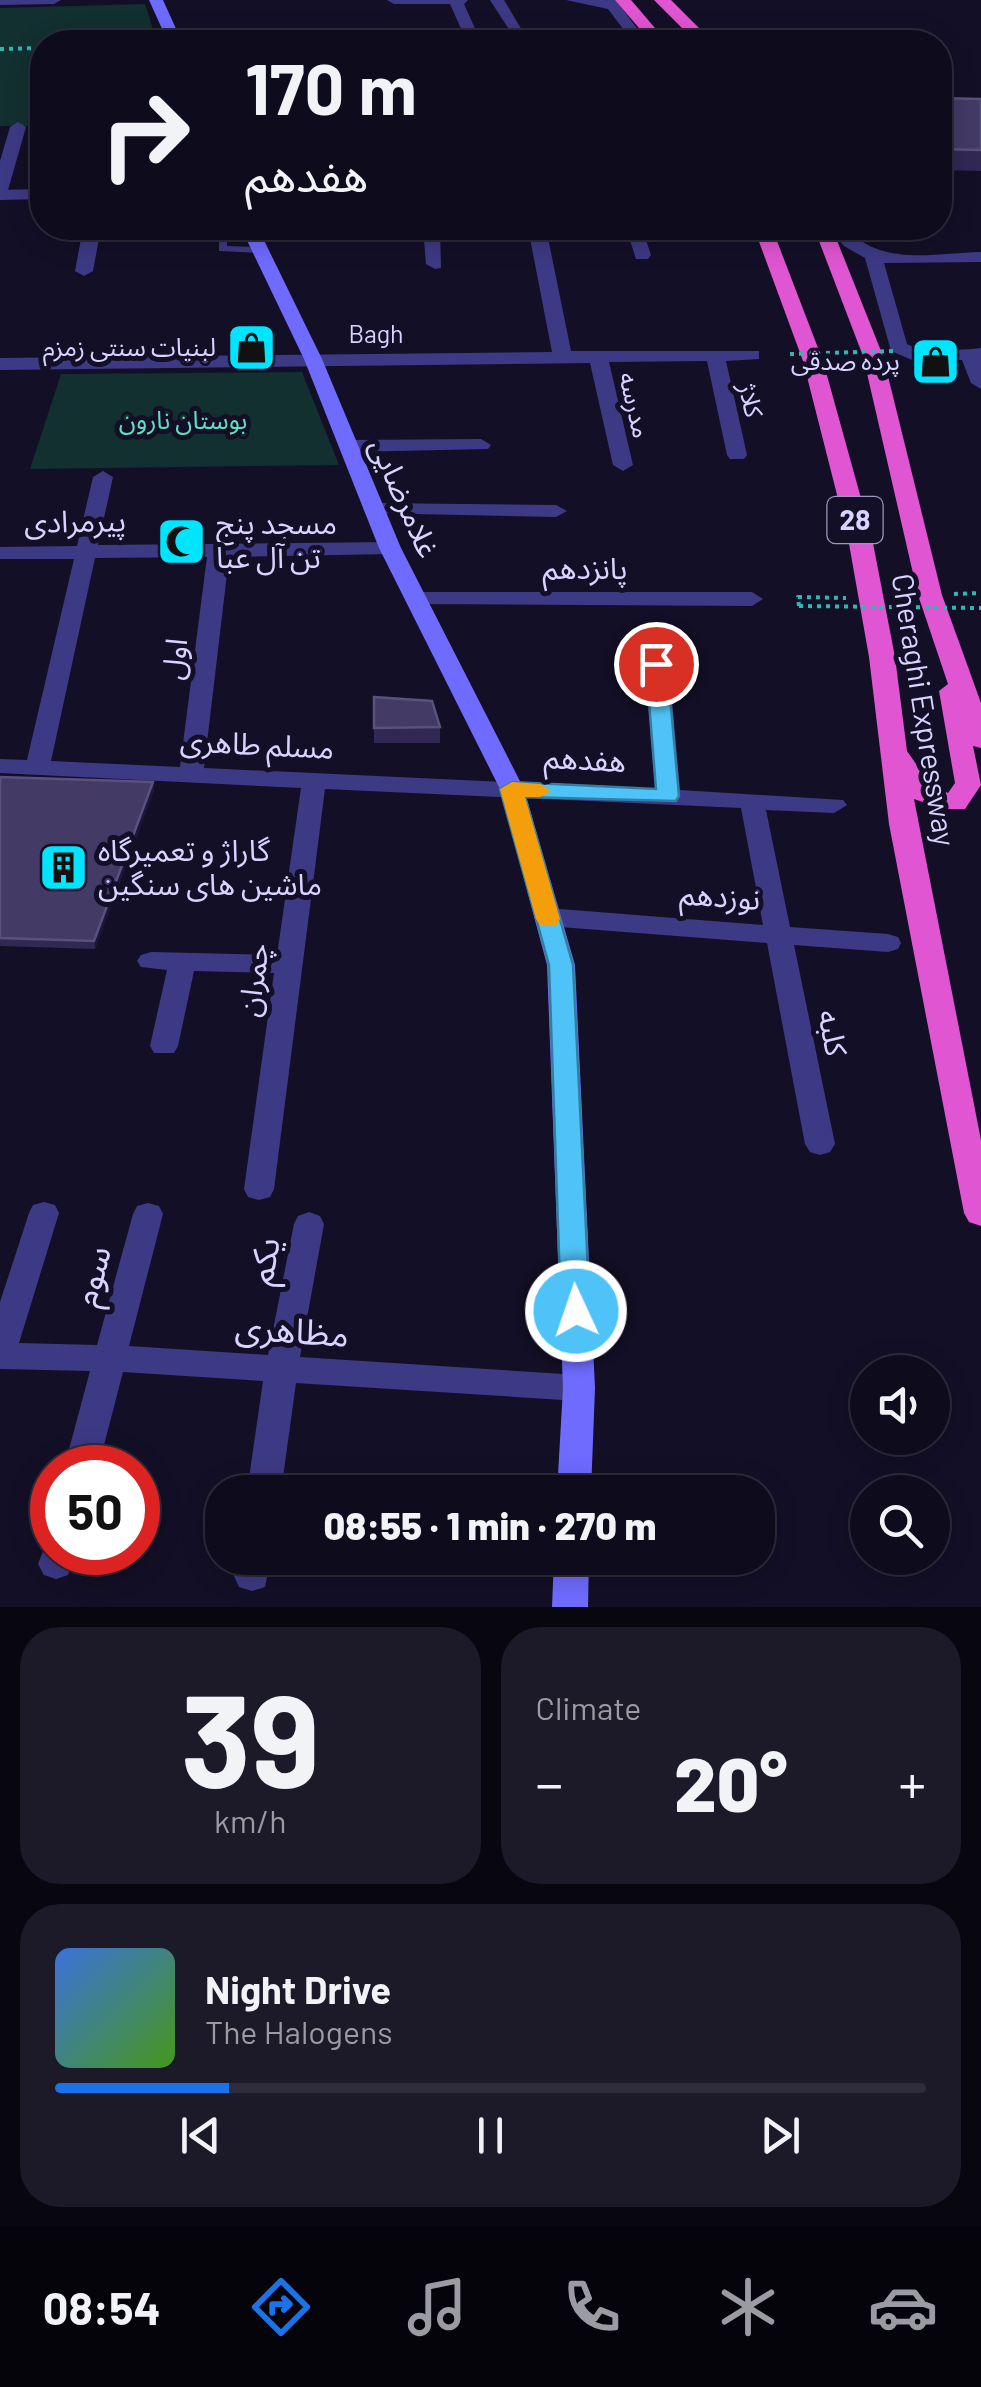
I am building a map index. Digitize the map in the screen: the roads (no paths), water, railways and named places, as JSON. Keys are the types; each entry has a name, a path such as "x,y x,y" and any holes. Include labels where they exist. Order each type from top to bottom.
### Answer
{"highway":[{"path":"662,0 693,30"},
{"path":"615,2 645,30"},
{"name":"Cheraghi Expressway","path":"768,240 813,361 860,538 903,824 981,1213"},
{"name":"Cheraghi Expressway","path":"828,240 873,356 930,595 981,740"},
{"path":"892,743 917,790 929,799 956,802 964,794 969,783 952,697 954,666"}],"main road":[{"path":"156,0 170,30"},
{"name":"غلامرضایی","path":"255,240 313,359 390,548 512,789 561,965 578,1388 575,1475"},
{"path":"570,1607 571,1575"}],"street":[{"path":"0,2 54,0"},
{"path":"394,0 458,0 469,30"},
{"path":"498,0 517,30"},
{"path":"573,0 615,2 632,30"},
{"path":"18,127 0,192 30,193"},
{"path":"84,271 90,240"},
{"path":"433,240 436,264"},
{"path":"540,240 563,357"},
{"path":"637,240 642,256"},
{"path":"845,240 874,258 981,257"},
{"path":"874,258 902,350 912,354 975,354 981,383"},
{"name":"کلاژ","path":"715,356 738,455"},
{"name":"Bagh","path":"0,364 752,356"},
{"name":"مدرسه","path":"598,357 623,465"},
{"path":"349,446 481,445"},
{"path":"37,768 102,477"},
{"path":"374,508 556,511"},
{"name":"پیرمرادی","path":"0,553 390,548"},
{"name":"اول","path":"191,775 219,550"},
{"name":"پانزدهم","path":"418,599 752,598"},
{"path":"656,664 668,796"},
{"name":"مسلم طاهری","path":"0,766 512,789"},
{"name":"چمران","path":"259,1188 314,780"},
{"name":"هفدهم","path":"512,789 834,804"},
{"name":"کلبه","path":"752,800 820,1144"},
{"name":"نوزدهم","path":"548,917 888,942"},
{"path":"151,960 289,964"},
{"path":"164,1046 183,961"},
{"path":"2,1339 44,1213"},
{"name":"سوم","path":"87,1445 148,1214"},
{"name":"یکم","path":"266,1475 281,1371 309,1224"},
{"name":"مظاهری","path":"2,1339 109,1358 578,1388"}],"lane":[{"path":"223,240 222,250 260,250"}],"place":[{"name":"لبنیات سنتی زمزم","path":"251,347"},
{"name":"پرده صدقی","path":"935,361"},
{"name":"مسجد پنج تن آل عبا","path":"181,541"},
{"name":"گاراژ و تعمیرگاه ماشین های سنگین","path":"63,868"}],"park label":[{"name":"بوستان نارون","path":"183,420"}]}
